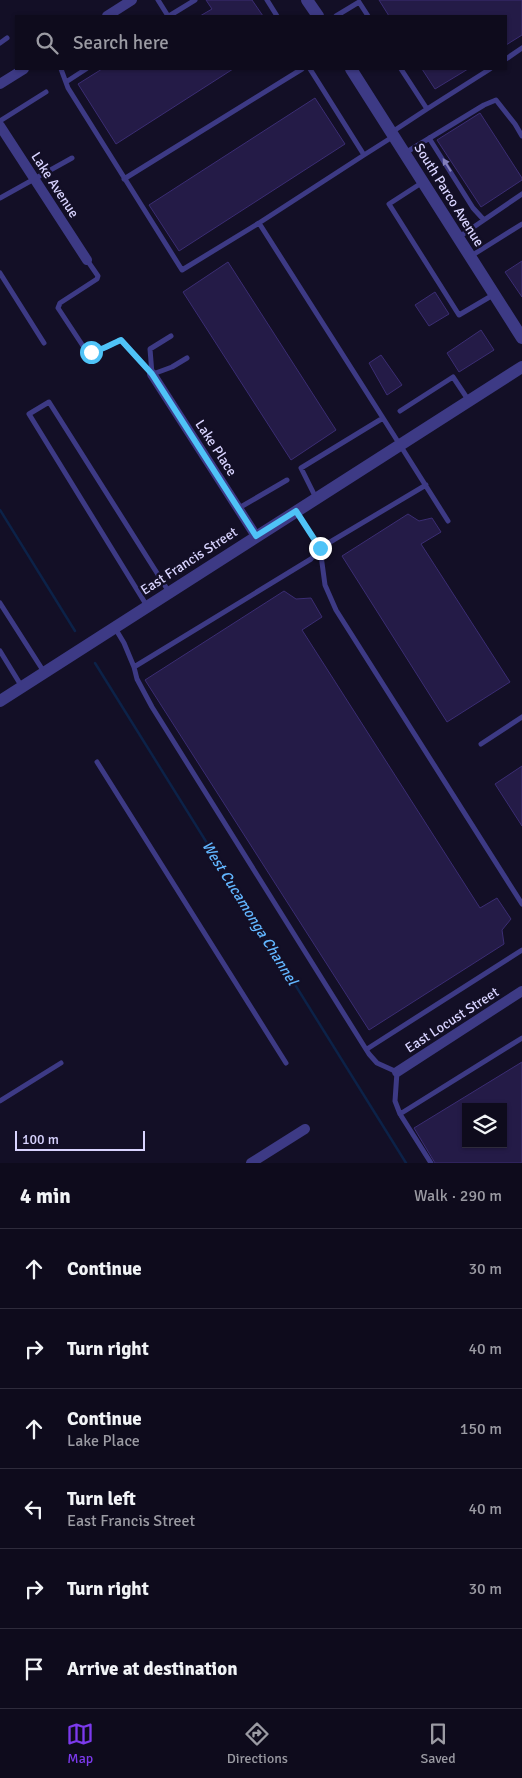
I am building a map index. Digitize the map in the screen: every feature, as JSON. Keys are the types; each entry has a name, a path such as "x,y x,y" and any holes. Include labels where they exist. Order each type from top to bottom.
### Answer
{"street":[{"path":"109,15 132,0"},
{"path":"308,0 317,15"},
{"path":"0,84 22,70"},
{"name":"South Parco Avenue","path":"352,70 520,332"},
{"name":"Lake Avenue","path":"0,126 87,260"},
{"name":"East Francis Street","path":"0,701 522,367"},
{"name":"Lake Place","path":"152,374 256,536"},
{"name":"East Locust Street","path":"397,1072 522,991"},
{"path":"251,1163 305,1129"}],"lane":[{"path":"158,0 168,15"},
{"path":"171,15 195,0"},
{"path":"267,0 276,15"},
{"path":"337,15 358,1 367,15"},
{"path":"0,42 7,38"},
{"path":"507,58 522,48"},
{"path":"61,70 68,88 182,270 364,155 427,109 488,70"},
{"path":"66,82 84,70"},
{"path":"124,179 300,70"},
{"path":"311,70 364,155"},
{"path":"402,70 427,109"},
{"path":"0,121 46,92"},
{"path":"405,154 484,105 496,100 522,136"},
{"path":"429,138 473,208 484,220"},
{"path":"0,198 72,158"},
{"path":"423,182 389,204 433,274 459,315 494,294"},
{"path":"458,237 522,194"},
{"path":"259,223 401,444 448,521"},
{"path":"470,256 522,224"},
{"path":"87,260 98,276 97,279 60,303 58,308 83,346 91,352 121,340 152,374"},
{"path":"0,273 44,343"},
{"path":"152,374 150,350 171,336"},
{"path":"152,374 172,367 187,358"},
{"path":"400,410 453,377 469,401"},
{"path":"147,606 29,414 49,402 169,592"},
{"path":"316,498 301,468 383,418"},
{"path":"238,509 287,480"},
{"path":"134,667 311,559 320,548 426,485"},
{"path":"296,511 320,548 325,585 336,610 522,904"},
{"path":"0,603 44,673"},
{"path":"114,628 124,643 137,679 152,707 366,1050 377,1063 397,1072 395,1101 400,1114 430,1163"},
{"path":"0,651 22,687"},
{"path":"481,744 522,718"},
{"path":"97,762 286,1063"},
{"path":"366,1050 522,950"},
{"path":"400,1114 522,1038"},
{"path":"0,1101 61,1063"}],"building":[{"path":"206,0 252,0 262,15 202,15 212,9"},
{"path":"379,0 522,0 522,35 507,44 507,15 388,15"},
{"path":"100,70 231,70 116,144 78,84"},
{"path":"423,70 466,70 435,89"},
{"path":"315,98 345,144 179,251 149,205"},
{"path":"480,113 522,178 522,180 481,207 437,140"},
{"path":"522,261 522,297 505,272"},
{"path":"228,262 336,430 291,460 183,292"},
{"path":"435,292 449,314 429,326 415,305"},
{"path":"481,330 494,350 459,372 447,353"},
{"path":"381,355 402,385 387,395 369,363"},
{"path":"408,514 419,521 432,518 441,532 421,544 510,682 447,722 342,556"},
{"path":"284,591 296,599 311,598 322,617 302,630 480,908 497,898 511,919 502,930 504,944 369,1030 145,680"},
{"path":"522,766 522,826 495,784"},
{"path":"522,1062 522,1163 435,1163 414,1128"}],"waterway":[{"name":"West Cucamonga Channel","path":"0,510 75,631"},
{"name":"West Cucamonga Channel","path":"95,663 406,1163"}],"route":[{"path":"91,352 121,340 152,374 256,536 296,511 320,548"}]}
